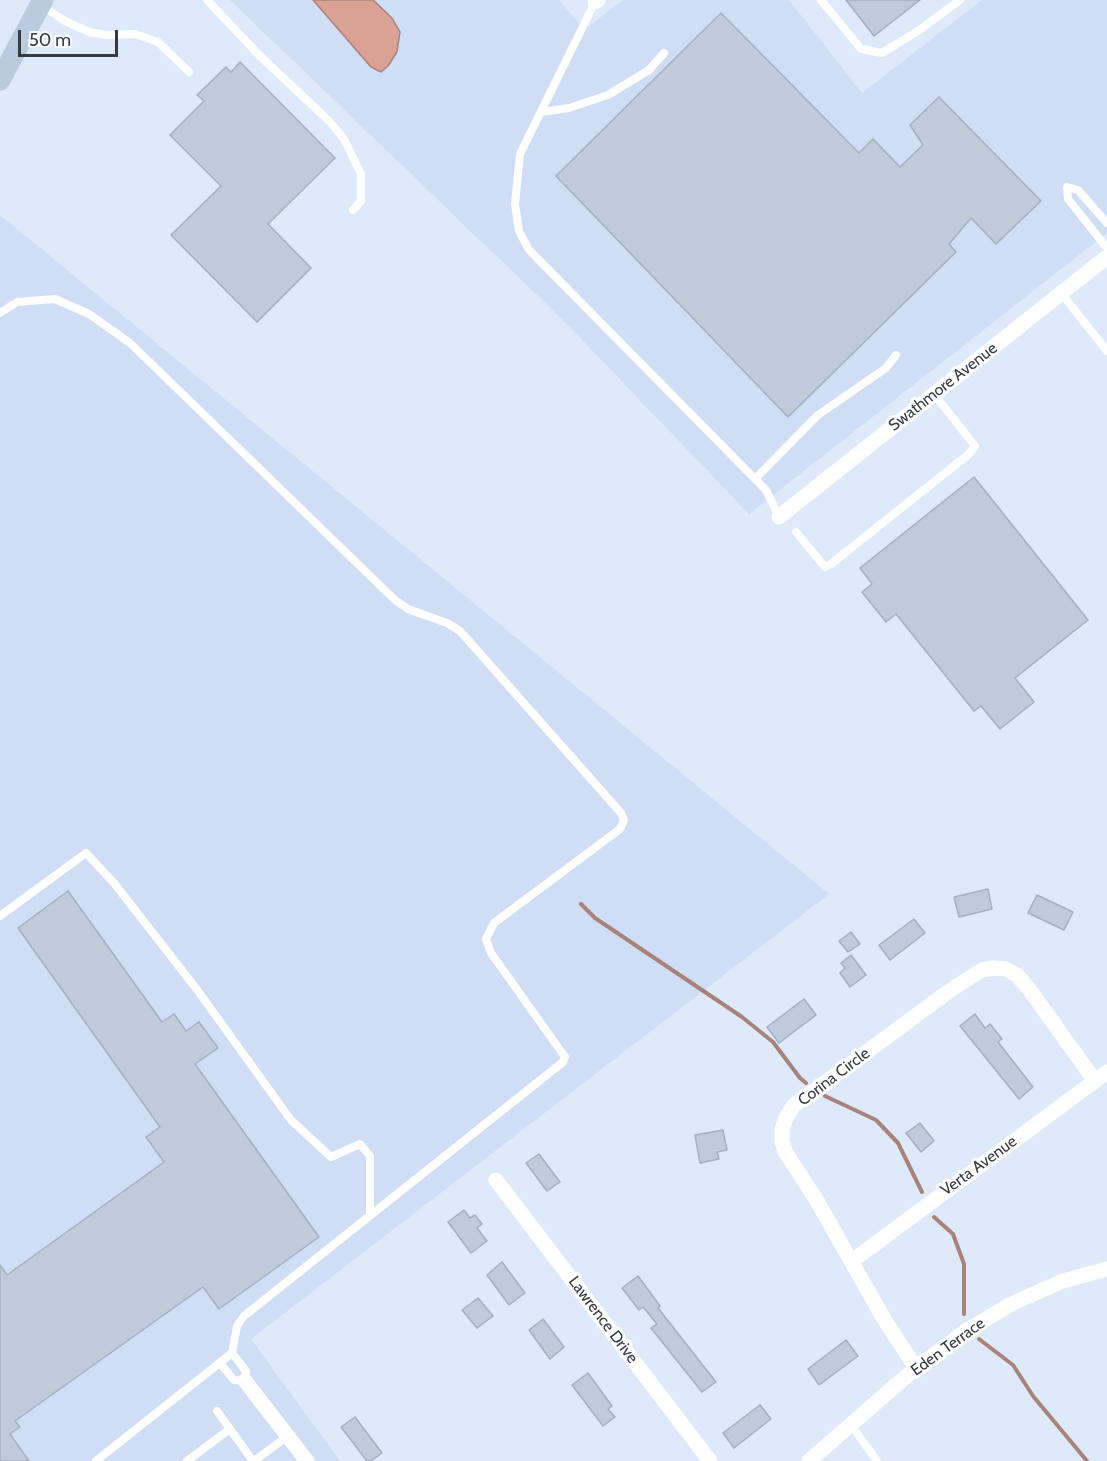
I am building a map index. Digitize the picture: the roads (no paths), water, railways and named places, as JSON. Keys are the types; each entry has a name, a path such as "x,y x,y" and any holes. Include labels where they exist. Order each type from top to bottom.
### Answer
{"main road":[{"path":"0,80 42,2"}],"street":[{"name":"Swathmore Avenue","path":"779,517 1107,257"},
{"name":"Corina Circle","path":"916,1368 884,1319 852,1261 786,1153 782,1142 782,1129 794,1105 952,989 982,970 994,968 1006,969 1017,975 1101,1077"},
{"name":"Verta Avenue","path":"852,1261 1101,1077"},
{"name":"Lawrence Drive","path":"496,1180 710,1461"},
{"name":"Eden Terrace","path":"809,1461 916,1368 966,1331 1013,1303 1063,1281 1107,1269"},
{"path":"245,1381 307,1461"}],"lane":[{"path":"207,0 260,56 330,122 344,139 361,174 361,201 354,210"},
{"path":"821,0 861,49 882,53 918,32 960,0"},
{"path":"596,1 520,154 514,204 519,231 529,249 766,490 779,517"},
{"path":"42,2 65,21 89,32 107,35 135,34 158,42 189,72"},
{"path":"541,112 569,108 608,95 649,70 664,53"},
{"path":"1107,223 1078,190 1067,187 1068,199 1107,248"},
{"path":"1061,293 1106,348"},
{"path":"0,313 17,302 55,299 89,314 130,343 395,600 408,609 447,623 460,632 621,813 624,820 621,829 494,923 486,939 491,953 565,1057 563,1062 244,1316 237,1326 232,1353 96,1461"},
{"path":"755,480 818,415 885,368 896,355"},
{"path":"796,532 825,567 969,454 975,446 934,394"},
{"path":"0,916 86,853 114,883 191,982 291,1120 331,1157 360,1144 370,1156 370,1215"},
{"path":"220,1363 234,1380 245,1381 246,1371 232,1353"},
{"path":"217,1411 254,1461 288,1436"},
{"path":"851,1425 877,1461"},
{"path":"187,1461 230,1429"}],"waterway":[{"path":"581,904 595,918 742,1017 773,1042 806,1083"},
{"path":"825,1096 876,1120 898,1143 922,1192"},
{"path":"934,1217 953,1234 964,1264 964,1314"},
{"path":"979,1339 1013,1365 1033,1396 1087,1461"}]}
